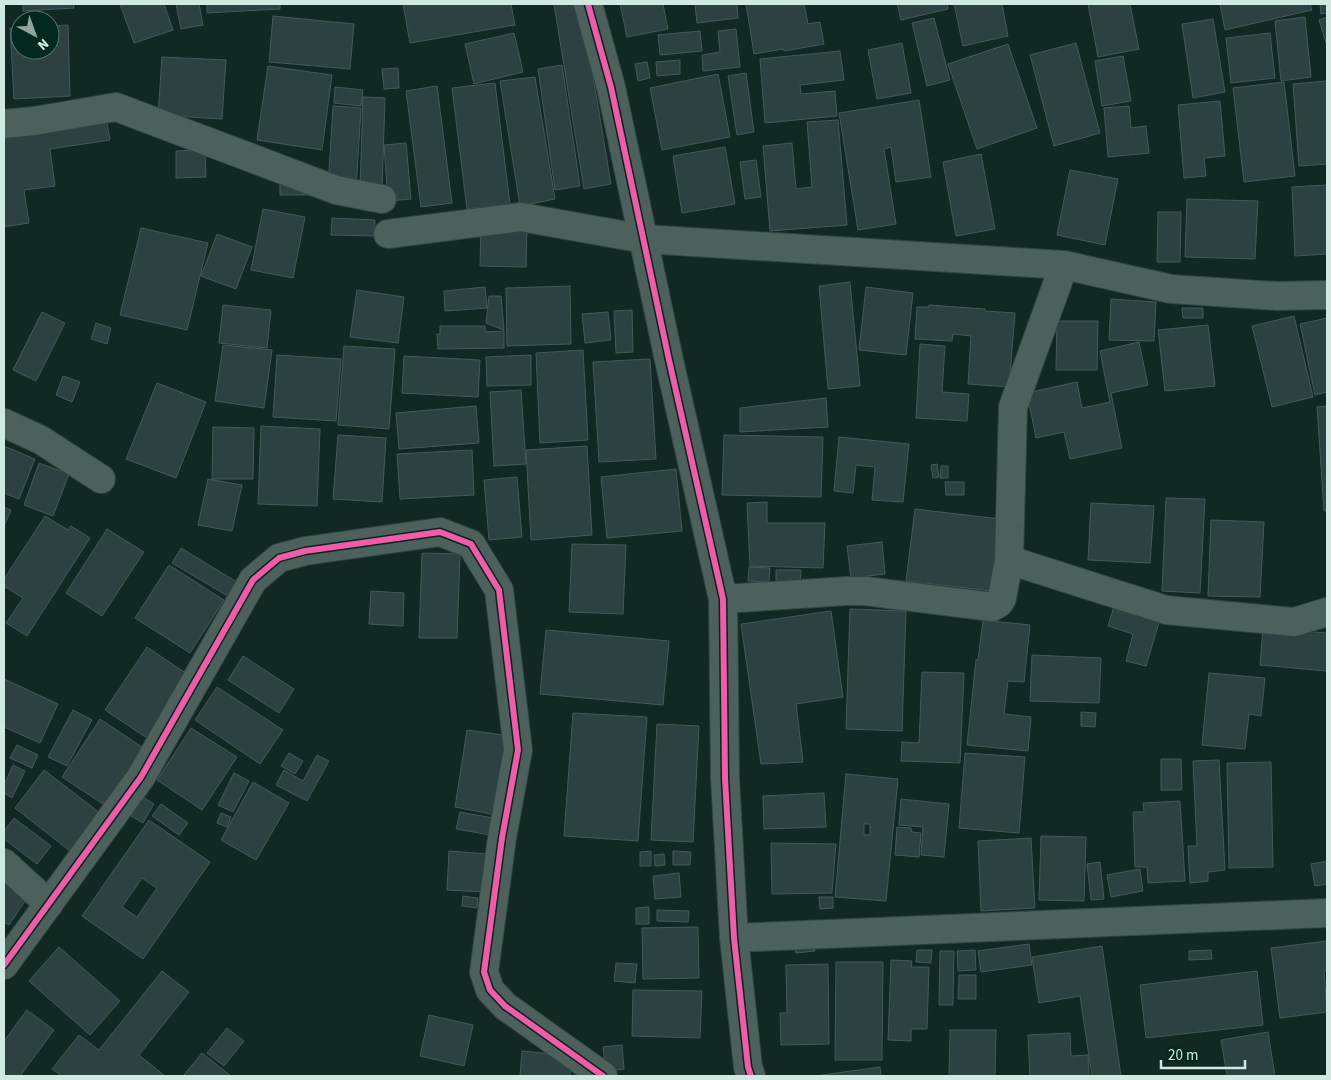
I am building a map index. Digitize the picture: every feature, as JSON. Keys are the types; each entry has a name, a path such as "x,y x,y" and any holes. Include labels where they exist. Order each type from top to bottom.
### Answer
{"street":[{"path":"588,4 611,87 723,598 725,778 734,938 746,1073"},
{"path":"4,124 34,121 116,107 336,190 382,199"},
{"path":"388,234 521,217 644,239 1064,265 1171,289 1277,296 1327,295"},
{"path":"723,598 847,590 992,607 999,603 1002,598 1010,560 1013,407 1064,265"},
{"path":"4,423 41,440 101,479"},
{"path":"4,965 141,777 253,580 279,558 305,551 440,532 471,544 499,590 518,750 502,838 484,972 490,990 505,1006 603,1076"},
{"path":"1010,560 1166,610 1294,622 1327,612"},
{"path":"4,863 49,904"},
{"path":"734,938 1327,913"}],"building":[{"path":"23,4 73,4 74,8 40,10 23,10"},
{"path":"120,4 164,4 173,30 134,43"},
{"path":"176,4 199,4 203,25 181,29"},
{"path":"207,4 280,4 280,9 207,13"},
{"path":"403,4 511,4 515,25 410,43"},
{"path":"554,4 581,4 611,184 584,189"},
{"path":"620,4 663,4 668,29 627,37"},
{"path":"695,4 737,4 738,18 697,23"},
{"path":"746,4 804,4 808,24 820,22 824,44 754,54"},
{"path":"897,4 947,4 948,9 901,20"},
{"path":"954,4 1002,4 1008,36 963,46"},
{"path":"1088,4 1130,4 1139,49 1098,57"},
{"path":"1220,4 1310,4 1312,10 1225,30"},
{"path":"1320,4 1327,4 1327,13 1321,14"},
{"path":"273,16 354,24 350,69 269,62"},
{"path":"1305,17 1311,77 1281,81 1275,21"},
{"path":"1327,17 1327,46 1319,20"},
{"path":"934,18 950,80 927,86 912,23"},
{"path":"1213,19 1225,92 1193,98 1182,24"},
{"path":"60,25 68,25 70,96 14,99 12,60 60,60"},
{"path":"736,29 740,67 703,71 702,55 720,52 718,31"},
{"path":"700,31 702,51 660,55 658,35"},
{"path":"514,33 523,72 474,84 465,44"},
{"path":"1270,33 1275,78 1231,83 1226,38"},
{"path":"902,43 911,93 877,99 868,50"},
{"path":"1076,43 1100,133 1054,146 1030,55"},
{"path":"1008,44 1037,128 977,149 948,64"},
{"path":"840,51 844,80 800,85 801,94 835,91 837,116 765,123 760,59"},
{"path":"1123,56 1131,101 1102,106 1095,61"},
{"path":"162,57 226,60 222,119 158,115"},
{"path":"680,60 680,74 657,76 656,62"},
{"path":"647,62 650,78 638,81 635,64"},
{"path":"562,65 580,186 555,190 538,69"},
{"path":"268,66 332,75 322,150 257,140"},
{"path":"398,68 399,88 384,89 382,69"},
{"path":"746,73 754,132 737,135 728,76"},
{"path":"718,74 730,137 662,150 650,88"},
{"path":"535,77 555,199 520,206 500,81"},
{"path":"1327,81 1327,164 1299,166 1293,84"},
{"path":"1284,82 1295,176 1244,182 1233,88"},
{"path":"495,83 510,204 467,209 452,88"},
{"path":"437,86 452,203 421,207 406,91"},
{"path":"335,87 363,90 361,106 334,103"},
{"path":"363,97 385,98 382,189 360,189"},
{"path":"919,100 931,177 896,182 891,147 884,149 896,224 858,230 839,113"},
{"path":"1220,101 1225,156 1204,158 1206,176 1184,178 1178,105"},
{"path":"333,106 361,108 356,190 328,188"},
{"path":"1129,106 1131,128 1146,126 1149,153 1108,157 1104,108"},
{"path":"105,113 110,140 50,149 55,186 24,190 29,223 4,227 4,129"},
{"path":"838,120 847,225 770,231 763,146 792,143 796,189 812,187 807,122"},
{"path":"406,143 411,199 388,201 384,145"},
{"path":"725,147 735,204 682,213 673,156"},
{"path":"205,150 206,177 176,178 176,151"},
{"path":"981,154 995,229 956,236 943,162"},
{"path":"756,160 761,197 745,199 740,162"},
{"path":"1070,170 1118,179 1105,245 1057,235"},
{"path":"280,171 313,195 280,195"},
{"path":"1327,185 1327,254 1295,256 1292,187"},
{"path":"1187,199 1258,201 1255,259 1185,257"},
{"path":"263,209 305,217 293,278 251,270"},
{"path":"1158,212 1181,212 1180,262 1157,262"},
{"path":"332,218 375,220 374,236 331,235"},
{"path":"481,227 527,228 526,267 480,266"},
{"path":"141,228 208,243 187,330 120,315"},
{"path":"217,234 252,247 236,289 201,276"},
{"path":"850,282 860,386 828,389 819,286"},
{"path":"570,286 571,344 507,346 506,288"},
{"path":"485,287 487,308 445,311 444,291"},
{"path":"866,287 913,293 906,355 859,350"},
{"path":"357,290 404,297 398,343 350,337"},
{"path":"489,296 501,296 504,330 486,323"},
{"path":"1111,299 1156,302 1154,341 1109,340"},
{"path":"223,305 271,310 267,348 219,343"},
{"path":"929,305 1015,313 1009,387 968,384 971,336 953,334 952,341 915,339 917,307 929,307"},
{"path":"1182,308 1203,308 1203,318 1183,318"},
{"path":"632,310 633,352 616,353 614,311"},
{"path":"42,312 65,323 36,381 13,370"},
{"path":"608,312 611,340 585,343 582,314"},
{"path":"1294,316 1313,397 1272,407 1252,326"},
{"path":"1327,318 1327,392 1315,395 1300,324"},
{"path":"1057,321 1098,321 1097,370 1056,370"},
{"path":"96,323 111,328 107,344 91,339"},
{"path":"1208,325 1215,386 1165,391 1158,330"},
{"path":"440,326 485,326 485,332 504,331 504,348 438,349 437,334 440,334"},
{"path":"1139,342 1148,385 1111,393 1122,448 1070,459 1064,432 1036,438 1027,393 1077,382 1082,408 1110,402 1100,351"},
{"path":"920,344 945,346 942,392 969,394 967,421 916,418"},
{"path":"223,345 272,350 264,408 215,401"},
{"path":"344,346 395,349 389,429 338,425"},
{"path":"583,350 588,440 540,443 536,353"},
{"path":"277,355 341,359 336,421 273,417"},
{"path":"531,355 531,385 487,386 486,357"},
{"path":"404,356 480,360 478,397 402,393"},
{"path":"650,359 656,459 599,462 593,362"},
{"path":"63,376 80,382 72,402 56,395"},
{"path":"157,383 206,402 176,478 126,459"},
{"path":"521,390 526,464 494,466 490,392"},
{"path":"826,398 828,427 740,432 740,408"},
{"path":"476,406 479,443 399,449 396,413"},
{"path":"1327,406 1327,511 1324,511 1317,407"},
{"path":"261,426 320,429 317,506 258,504"},
{"path":"213,427 254,428 253,479 212,479"},
{"path":"338,435 386,438 382,502 333,499"},
{"path":"724,435 823,437 821,497 722,495"},
{"path":"839,437 909,444 903,502 872,500 875,467 856,465 853,493 834,491"},
{"path":"4,446 35,459 19,499 4,493"},
{"path":"587,446 592,535 531,540 526,450"},
{"path":"472,450 474,495 400,499 397,454"},
{"path":"39,463 69,474 53,516 24,505"},
{"path":"937,464 939,477 933,478 931,465"},
{"path":"941,466 948,466 948,478 940,478"},
{"path":"676,469 682,531 607,538 601,477"},
{"path":"517,477 522,537 489,540 484,480"},
{"path":"208,479 242,485 232,531 198,525"},
{"path":"945,482 964,482 964,495 946,495"},
{"path":"1166,498 1205,499 1200,593 1162,591"},
{"path":"767,502 767,523 825,523 823,568 750,566 747,503"},
{"path":"1091,503 1154,506 1150,563 1088,560"},
{"path":"4,507 11,510 4,526"},
{"path":"915,509 1000,519 991,591 906,581"},
{"path":"45,516 68,530 71,526 90,538 27,636 6,623 23,598 4,586 4,579"},
{"path":"1211,520 1264,522 1260,597 1208,596"},
{"path":"107,529 144,552 102,616 66,593"},
{"path":"882,542 885,574 851,578 847,546"},
{"path":"572,544 626,545 623,614 569,612"},
{"path":"181,548 240,584 231,598 172,563"},
{"path":"422,553 460,554 457,638 419,638"},
{"path":"169,565 224,600 190,653 135,618"},
{"path":"749,567 770,568 769,582 748,581"},
{"path":"776,570 801,570 800,585 776,585"},
{"path":"371,591 404,593 403,626 369,624"},
{"path":"1114,606 1160,619 1146,666 1126,661 1133,634 1108,626"},
{"path":"850,609 906,611 902,731 846,729"},
{"path":"831,611 843,697 796,704 803,762 761,764 741,624"},
{"path":"983,620 1030,625 1024,682 1008,681 1004,714 1031,717 1028,751 967,745 976,660 978,660"},
{"path":"1263,628 1327,633 1327,671 1260,665"},
{"path":"546,630 669,641 663,705 540,694"},
{"path":"147,647 190,676 147,738 105,710"},
{"path":"1032,655 1101,658 1099,703 1030,701"},
{"path":"243,656 294,689 279,713 228,680"},
{"path":"922,672 964,673 960,763 901,761 902,742 919,743"},
{"path":"1209,673 1265,678 1261,716 1249,714 1245,749 1202,745"},
{"path":"4,679 58,704 40,743 4,727"},
{"path":"217,687 283,730 260,764 195,720"},
{"path":"73,710 92,720 67,766 48,757"},
{"path":"1081,712 1096,713 1095,727 1081,726"},
{"path":"573,713 647,717 638,841 564,836"},
{"path":"100,719 148,751 109,808 62,777"},
{"path":"657,724 699,726 693,842 651,840"},
{"path":"191,728 237,757 202,810 157,780"},
{"path":"467,730 511,736 501,816 455,807"},
{"path":"17,745 38,755 32,768 10,758"},
{"path":"289,753 303,761 295,774 281,766"},
{"path":"965,753 1025,757 1019,833 959,828"},
{"path":"317,755 329,761 307,801 276,785 284,770 303,781"},
{"path":"1161,759 1181,759 1182,790 1161,790"},
{"path":"1219,760 1225,870 1208,872 1208,881 1190,883 1188,846 1197,846 1193,761"},
{"path":"1271,762 1273,867 1229,868 1227,763"},
{"path":"13,765 25,771 12,798 4,793 4,785"},
{"path":"44,770 100,813 70,851 15,808"},
{"path":"234,773 249,781 233,812 218,805"},
{"path":"846,774 898,779 886,901 835,897","holes":["864,824 870,824 870,835 864,835"]},
{"path":"253,782 289,803 256,860 221,840"},
{"path":"824,793 826,827 764,829 763,796"},
{"path":"143,797 154,804 143,823 131,816"},
{"path":"901,799 949,804 944,857 921,855 923,827 899,825"},
{"path":"1180,801 1185,881 1148,883 1147,867 1135,867 1133,812 1144,812 1143,803"},
{"path":"161,804 188,823 179,835 152,816"},
{"path":"460,812 499,819 496,836 456,829"},
{"path":"221,813 231,817 227,827 217,823"},
{"path":"14,818 51,846 37,864 4,839 4,831"},
{"path":"149,820 210,862 143,959 82,916","holes":["142,878 157,888 137,917 122,907"]},
{"path":"897,827 911,828 912,832 921,833 919,857 895,855"},
{"path":"1041,836 1086,837 1084,901 1039,900"},
{"path":"1031,838 1035,908 981,911 978,841"},
{"path":"771,843 836,844 832,893 772,894"},
{"path":"449,851 488,854 486,892 447,890"},
{"path":"651,851 651,866 640,866 640,852"},
{"path":"673,851 691,852 690,865 673,865"},
{"path":"664,854 665,865 655,866 654,855"},
{"path":"1327,861 1327,884 1315,886 1311,864"},
{"path":"1100,862 1104,899 1091,900 1087,864"},
{"path":"1140,869 1143,891 1111,897 1107,875"},
{"path":"679,873 681,897 655,899 653,876"},
{"path":"4,878 29,895 9,925 4,922"},
{"path":"463,896 478,898 477,908 462,906"},
{"path":"819,897 833,897 833,908 820,909"},
{"path":"649,907 649,924 636,924 636,908"},
{"path":"657,910 689,911 688,922 657,921"},
{"path":"698,927 699,978 643,979 642,928"},
{"path":"1327,941 1327,970 1324,971 1327,1012 1280,1018 1271,948"},
{"path":"1029,944 1032,965 981,972 978,951"},
{"path":"814,946 815,951 796,953 795,947"},
{"path":"1102,946 1121,1076 1092,1076 1080,996 1039,1003 1032,957"},
{"path":"59,947 120,1001 90,1035 29,981"},
{"path":"917,950 932,950 931,963 916,962"},
{"path":"975,950 976,970 958,971 957,951"},
{"path":"1211,950 1212,959 1189,960 1189,951"},
{"path":"940,951 954,951 953,1005 939,1005"},
{"path":"891,960 912,961 911,967 929,967 927,1029 911,1029 911,1041 888,1040"},
{"path":"836,962 883,962 882,1060 835,1060"},
{"path":"616,963 637,964 635,983 614,981"},
{"path":"828,964 829,1044 781,1045 780,1013 787,1013 786,965"},
{"path":"162,971 189,992 139,1055 165,1076 62,1076 52,1069 79,1035 99,1050"},
{"path":"1257,971 1263,1025 1146,1038 1140,985"},
{"path":"959,975 976,975 976,999 958,999"},
{"path":"633,990 702,991 700,1038 632,1036"},
{"path":"27,1010 54,1030 20,1076 4,1076 4,1041"},
{"path":"429,1015 473,1025 464,1066 420,1056"},
{"path":"227,1028 244,1041 224,1066 207,1053"},
{"path":"950,1030 996,1030 995,1076 949,1076"},
{"path":"1268,1032 1275,1076 1227,1076 1221,1040"},
{"path":"1070,1033 1071,1056 1088,1055 1089,1076 1030,1076 1028,1035"},
{"path":"622,1045 624,1069 606,1071 603,1047"},
{"path":"522,1051 572,1056 570,1076 520,1076"},
{"path":"202,1053 231,1076 183,1076"},
{"path":"880,1067 881,1076 815,1076"}],"cycle path":[{"path":"588,4 611,87 669,360 723,599 725,778 734,938 748,1067 751,1076"},
{"path":"4,965 141,777 253,580 279,558 305,551 440,532 471,544 499,590 518,750 502,838 484,972 490,990 505,1006 603,1076"}]}
